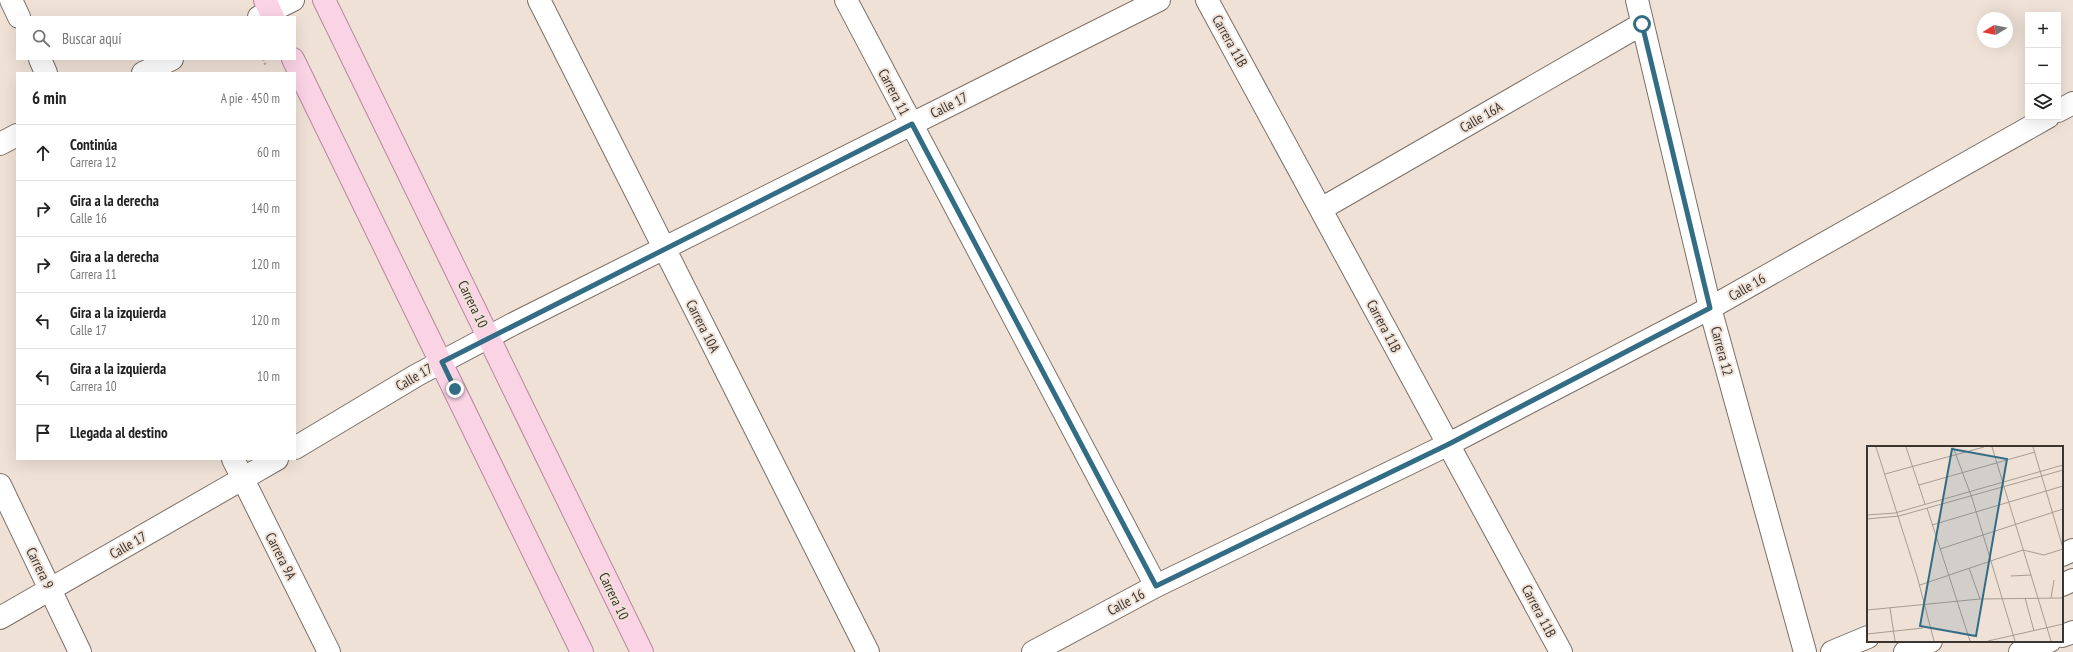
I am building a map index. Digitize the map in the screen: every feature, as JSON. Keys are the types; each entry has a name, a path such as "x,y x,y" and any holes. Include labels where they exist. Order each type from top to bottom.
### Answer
{"main road":[{"name":"Carrera 10","path":"324,0 642,652"},
{"path":"293,60 582,652"}],"street":[{"path":"11,0 19,16"},
{"path":"267,11 293,0"},
{"name":"Carrera 10A","path":"539,0 868,652"},
{"name":"Carrera 11","path":"846,0 1156,586"},
{"name":"Calle 17","path":"296,447 417,375 489,337 1159,0"},
{"name":"Carrera 11B","path":"1207,0 1561,652"},
{"name":"Carrera 12","path":"1637,0 1710,308 1805,652"},
{"name":"Calle 16A","path":"1321,209 1642,24"},
{"path":"40,60 46,72"},
{"path":"145,72 170,60"},
{"path":"2061,109 2073,103"},
{"name":"Calle 16","path":"1033,652 1156,586 1449,444 1710,308 2043,120"},
{"path":"0,144 16,136"},
{"name":"Carrera 9A","path":"233,460 329,652"},
{"name":"Calle 17","path":"0,618 243,480 275,460"},
{"name":"Carrera 9","path":"0,485 80,652"},
{"path":"2063,555 2073,550"},
{"path":"2063,585 2073,580"},
{"path":"2063,636 2073,632"},
{"path":"1832,652 1867,637"},
{"path":"1905,652 1929,642"},
{"path":"2020,652 2047,642"}],"route":[{"path":"455,389 442,362 513,324 912,124 1156,586 1449,444 1710,308 1642,24"}]}
